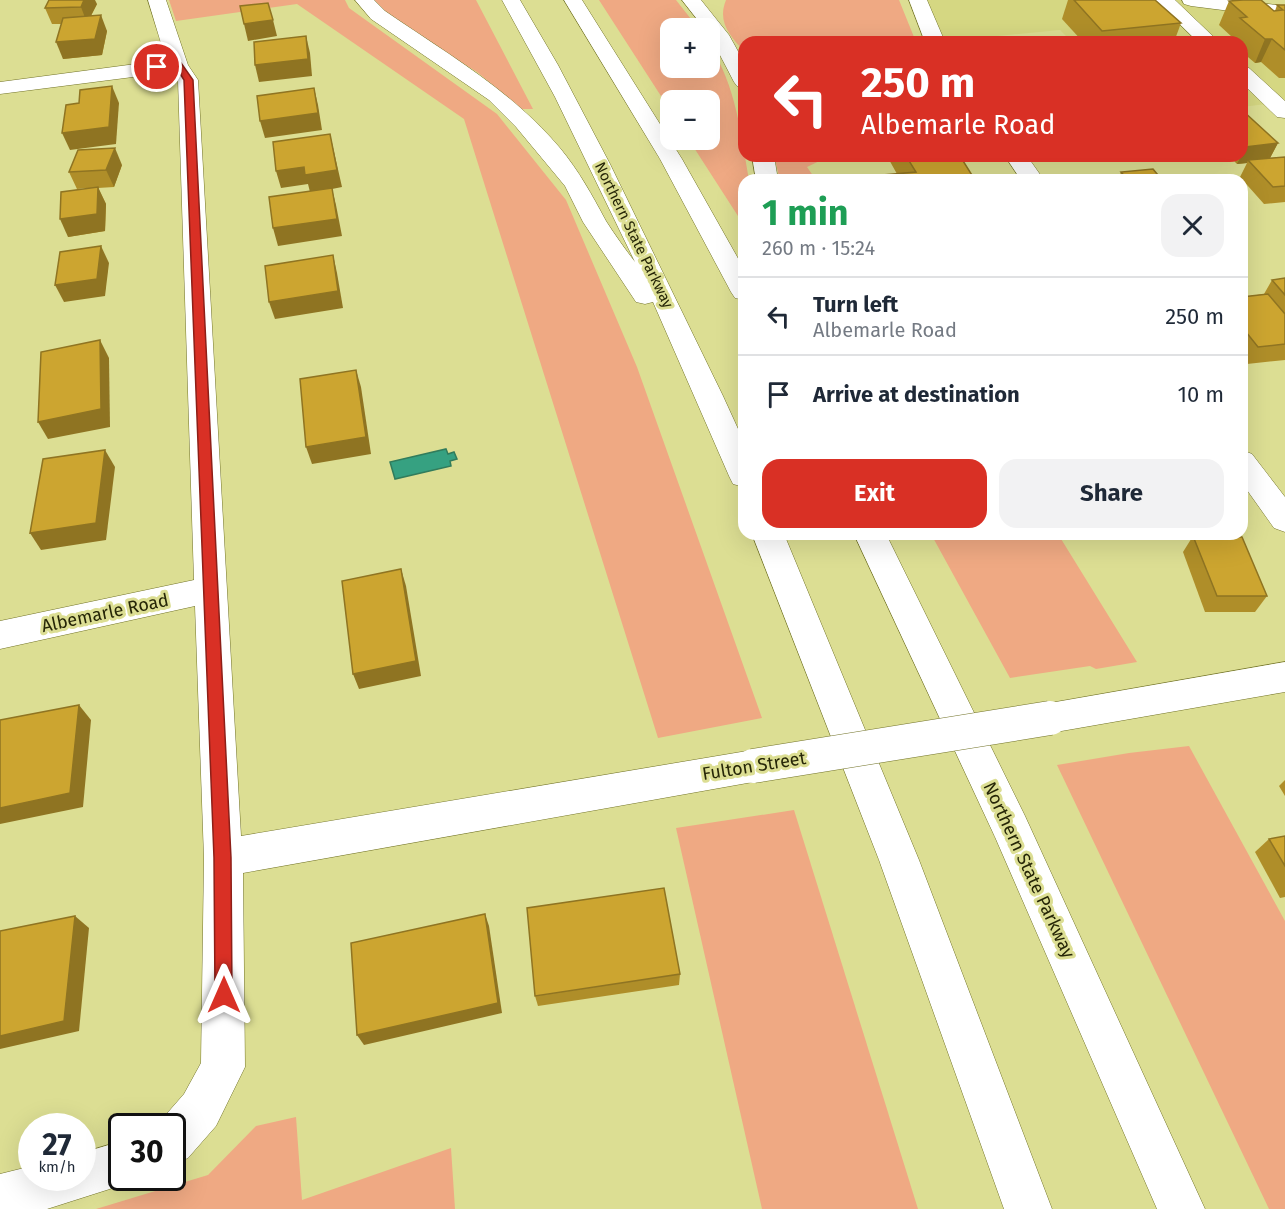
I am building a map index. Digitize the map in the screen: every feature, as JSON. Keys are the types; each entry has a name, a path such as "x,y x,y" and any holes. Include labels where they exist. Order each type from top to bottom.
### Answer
{"main road":[{"path":"157,0 178,65 188,80 222,858 223,1067 200,1110 186,1126"},
{"path":"363,0 378,15 496,96 538,137 576,185 595,222 706,388"},
{"name":"Northern State Parkway","path":"512,0 584,133 706,388 738,462"},
{"path":"573,0 671,159 738,281"},
{"path":"691,0 706,18"},
{"path":"713,18 715,0"},
{"path":"918,0 933,36"},
{"path":"1164,0 1203,36"},
{"path":"1191,0 1285,12"},
{"path":"720,38 738,69"},
{"path":"0,88 178,65"},
{"path":"1248,78 1285,112"},
{"path":"1248,469 1285,520"},
{"path":"770,540 898,860 1028,1209"},
{"name":"Northern State Parkway","path":"873,540 1011,829 1181,1209"},
{"path":"880,540 889,572"},
{"name":"Albemarle Road","path":"0,635 210,590"},
{"name":"Fulton Street","path":"222,858 1285,677"},
{"path":"0,1198 27,1191"}],"shaded area":[{"path":"169,0 345,0 349,8 497,114 566,200 637,367 762,718 658,738 464,119 297,4 176,21"},
{"path":"373,0 476,0 533,109 522,109 477,72 428,42 383,10"},
{"path":"599,0 676,0 690,18 660,18 660,78 720,78 720,63 732,94 738,120 738,162 746,162 748,174 738,174 738,216 695,150 720,150 720,90 660,90 660,95"},
{"path":"726,0 899,0 914,36 738,36 738,44 726,28 724,8"},
{"path":"918,0 1191,0 1285,12 1285,112 1275,103 1248,106 1248,36 1066,36 1060,30 998,36 933,36"},
{"path":"776,162 817,162 807,167 812,174 778,174"},
{"path":"446,449 448,454 454,452 457,459 450,461 451,466 395,479 390,462"},
{"path":"934,540 1062,540 1137,662 1096,669 1090,666 1010,678"},
{"path":"1189,746 1285,921 1285,1209 1269,1209 1057,765"},
{"path":"794,810 918,1209 762,1209 676,828"},
{"path":"296,1117 302,1200 451,1148 455,1209 96,1209 155,1191 186,1191 186,1182 208,1175 256,1126"}],"building":[{"path":"49,0 84,0 81,7 45,8"},
{"path":"1074,0 1155,0 1181,23 1102,31"},
{"path":"1261,0 1274,11 1283,10 1277,5 1285,5 1285,50 1272,39 1265,39 1240,18 1247,17 1229,1"},
{"path":"268,3 273,20 244,24 240,6"},
{"path":"101,15 95,39 56,42 63,18"},
{"path":"306,36 308,59 255,65 254,42"},
{"path":"112,86 109,127 62,133 66,105 79,103 80,90"},
{"path":"314,88 318,113 260,121 257,96"},
{"path":"1248,116 1278,143 1248,147"},
{"path":"330,134 337,170 305,175 304,167 276,171 273,142"},
{"path":"115,148 106,170 69,172 78,150"},
{"path":"1285,157 1285,186 1273,187 1248,160"},
{"path":"910,162 964,162 971,174 894,174 916,172"},
{"path":"1153,169 1157,174 1123,174 1121,172"},
{"path":"98,187 97,214 60,219 61,192"},
{"path":"332,188 337,219 273,228 269,197"},
{"path":"101,246 97,279 55,285 60,252"},
{"path":"333,255 338,291 269,302 265,266"},
{"path":"1285,278 1285,295 1272,280"},
{"path":"1268,294 1285,314 1285,344 1258,347 1248,334 1248,296"},
{"path":"100,340 101,409 38,422 41,352"},
{"path":"356,370 366,437 306,447 300,379"},
{"path":"105,450 96,523 30,533 43,459"},
{"path":"1195,540 1243,540 1267,596 1217,596"},
{"path":"401,569 416,661 353,674 342,581"},
{"path":"79,705 70,793 0,808 0,720"},
{"path":"1285,836 1285,866 1269,839"},
{"path":"664,888 680,974 535,996 527,908"},
{"path":"485,914 498,1003 357,1035 351,943"},
{"path":"75,916 64,1021 0,1036 0,931"}],"route":[{"path":"157,67 178,65 188,80 222,858 224,995"}]}
